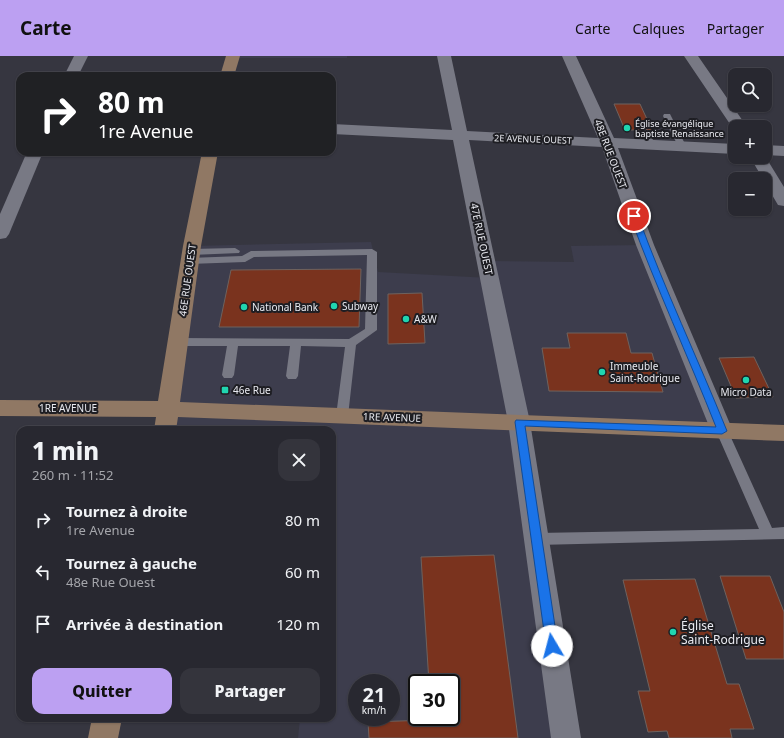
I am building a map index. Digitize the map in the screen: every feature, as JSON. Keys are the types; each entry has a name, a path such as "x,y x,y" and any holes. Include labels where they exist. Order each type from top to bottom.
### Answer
{"street":[{"path":"73,72 81,56"},
{"path":"229,72 233,56"},
{"name":"47E RUE OUEST","path":"444,56 519,422 566,738"},
{"name":"48E RUE OUEST","path":"569,56 608,142 645,245 722,431"},
{"path":"691,56 733,120"},
{"name":"2E AVENUE OUEST","path":"336,129 608,142 648,138 682,146 728,148"},
{"path":"772,150 784,151"},
{"path":"0,234 33,156"},
{"name":"46E RUE OUEST","path":"167,419 190,256 209,156"},
{"path":"762,164 784,201"},
{"name":"1RE AVENUE","path":"0,408 167,419 342,416 784,433"},
{"path":"103,738 106,722"}],"lane":[{"path":"668,116 682,146"},
{"path":"190,256 235,251"},
{"path":"178,342 351,343 371,330 372,252 251,254 245,259 190,256"},
{"path":"228,376 233,343"},
{"path":"292,376 296,343"},
{"path":"342,416 351,343"},
{"path":"722,431 768,534"},
{"path":"536,539 784,534"}],"shaded area":[{"path":"233,56 347,56 347,58 232,58"},
{"path":"371,242 378,272 489,278 486,261 574,262 571,246 645,245 722,431 519,422 566,738 298,738 300,722 336,722 336,426 166,426 192,246"}],"building":[{"path":"614,104 640,104 652,130 625,130"},
{"path":"361,269 359,327 219,327 231,270"},
{"name":"A&W","path":"422,293 425,343 388,344 388,294"},
{"name":"Immeuble Saint-Rodrigue","path":"567,333 626,333 631,353 652,353 663,392 549,391 542,348 570,348"},
{"path":"754,357 773,397 736,398 719,358"},
{"path":"494,555 518,738 369,738 368,726 400,726 400,721 408,721 408,726 460,726 460,674 428,674 421,557"},
{"path":"720,576 770,576 784,612 784,659 746,659"},
{"name":"Église Saint-Rodrigue","path":"695,579 727,684 739,684 754,729 730,729 732,738 669,738 667,731 648,732 638,691 650,691 623,580"}],"place":[{"name":"Église évangélique baptiste Renaissance","path":"627,128"},
{"name":"Subway","path":"334,306"},
{"name":"National Bank","path":"244,307"},
{"name":"A&W","path":"406,319"},
{"name":"Immeuble Saint-Rodrigue","path":"602,372"},
{"name":"Micro Data","path":"746,380"},
{"name":"46e Rue","path":"225,390"},
{"name":"Église Saint-Rodrigue","path":"673,632"}],"route":[{"path":"552,646 519,422 722,431 634,216"}]}
